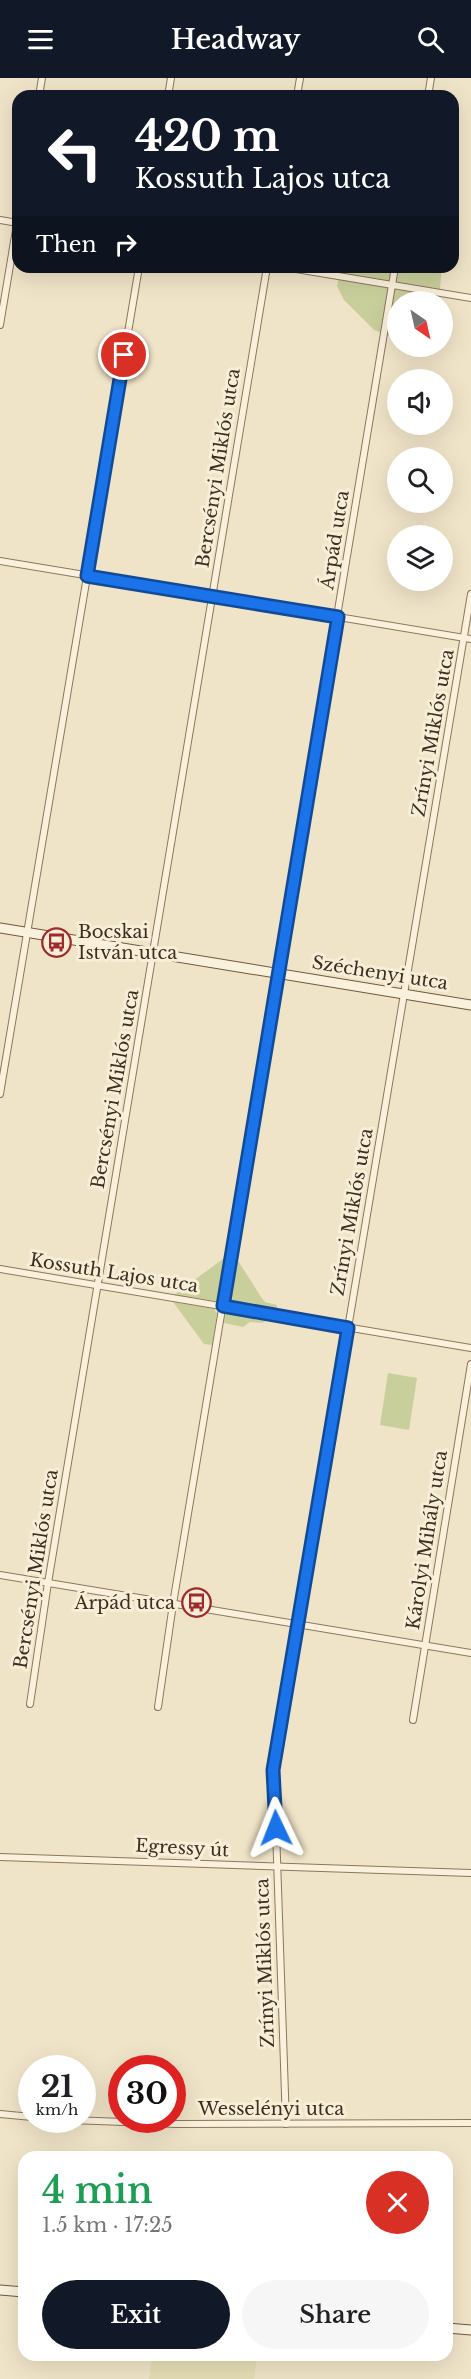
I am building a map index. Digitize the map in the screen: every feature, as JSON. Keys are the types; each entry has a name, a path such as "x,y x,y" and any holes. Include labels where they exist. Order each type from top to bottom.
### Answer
{"street":[{"path":"0,325 12,257"},
{"path":"0,1094 138,273"},
{"name":"Bercsényi Miklós utca","path":"30,1704 48,1583 266,273"},
{"path":"321,273 471,298"},
{"name":"Árpád utca","path":"158,1707 173,1604 394,273"},
{"path":"0,561 467,639"},
{"name":"Zrínyi Miklós utca","path":"286,2124 273,1770 467,639 471,594"},
{"name":"Széchenyi utca","path":"0,928 471,1005"},
{"name":"Kossuth Lajos utca","path":"0,1269 471,1348"},
{"name":"Károlyi Mihály utca","path":"412,1720 471,1365"},
{"path":"0,1575 471,1653"},
{"name":"Egressy út","path":"0,1857 471,1873"},
{"path":"0,2114 18,2116"},
{"name":"Wesselényi utca","path":"96,2121 471,2123"},
{"path":"0,2290 18,2292"},
{"path":"453,2328 471,2330"}],"shaded area":[{"path":"151,2361 256,2361 254,2379 149,2379"}],"green space":[{"path":"340,273 441,273 440,291 387,291 387,335 374,330 344,300 337,286"},
{"path":"227,1256 221,1298 217,1301 174,1295"},
{"path":"235,1256 265,1302 277,1305 276,1311 233,1304 229,1299"},
{"path":"173,1302 214,1309 217,1313 212,1345 204,1344"},
{"path":"230,1312 269,1319 262,1323 250,1322 243,1327 224,1323 225,1315"},
{"path":"388,1373 417,1378 409,1430 380,1425"}],"place":[{"name":"Bocskai István utca","path":"57,942"},
{"name":"Árpád utca","path":"196,1603"}],"route":[{"path":"124,355 87,576 338,617 223,1306 348,1328 273,1770 276,1828"}]}
